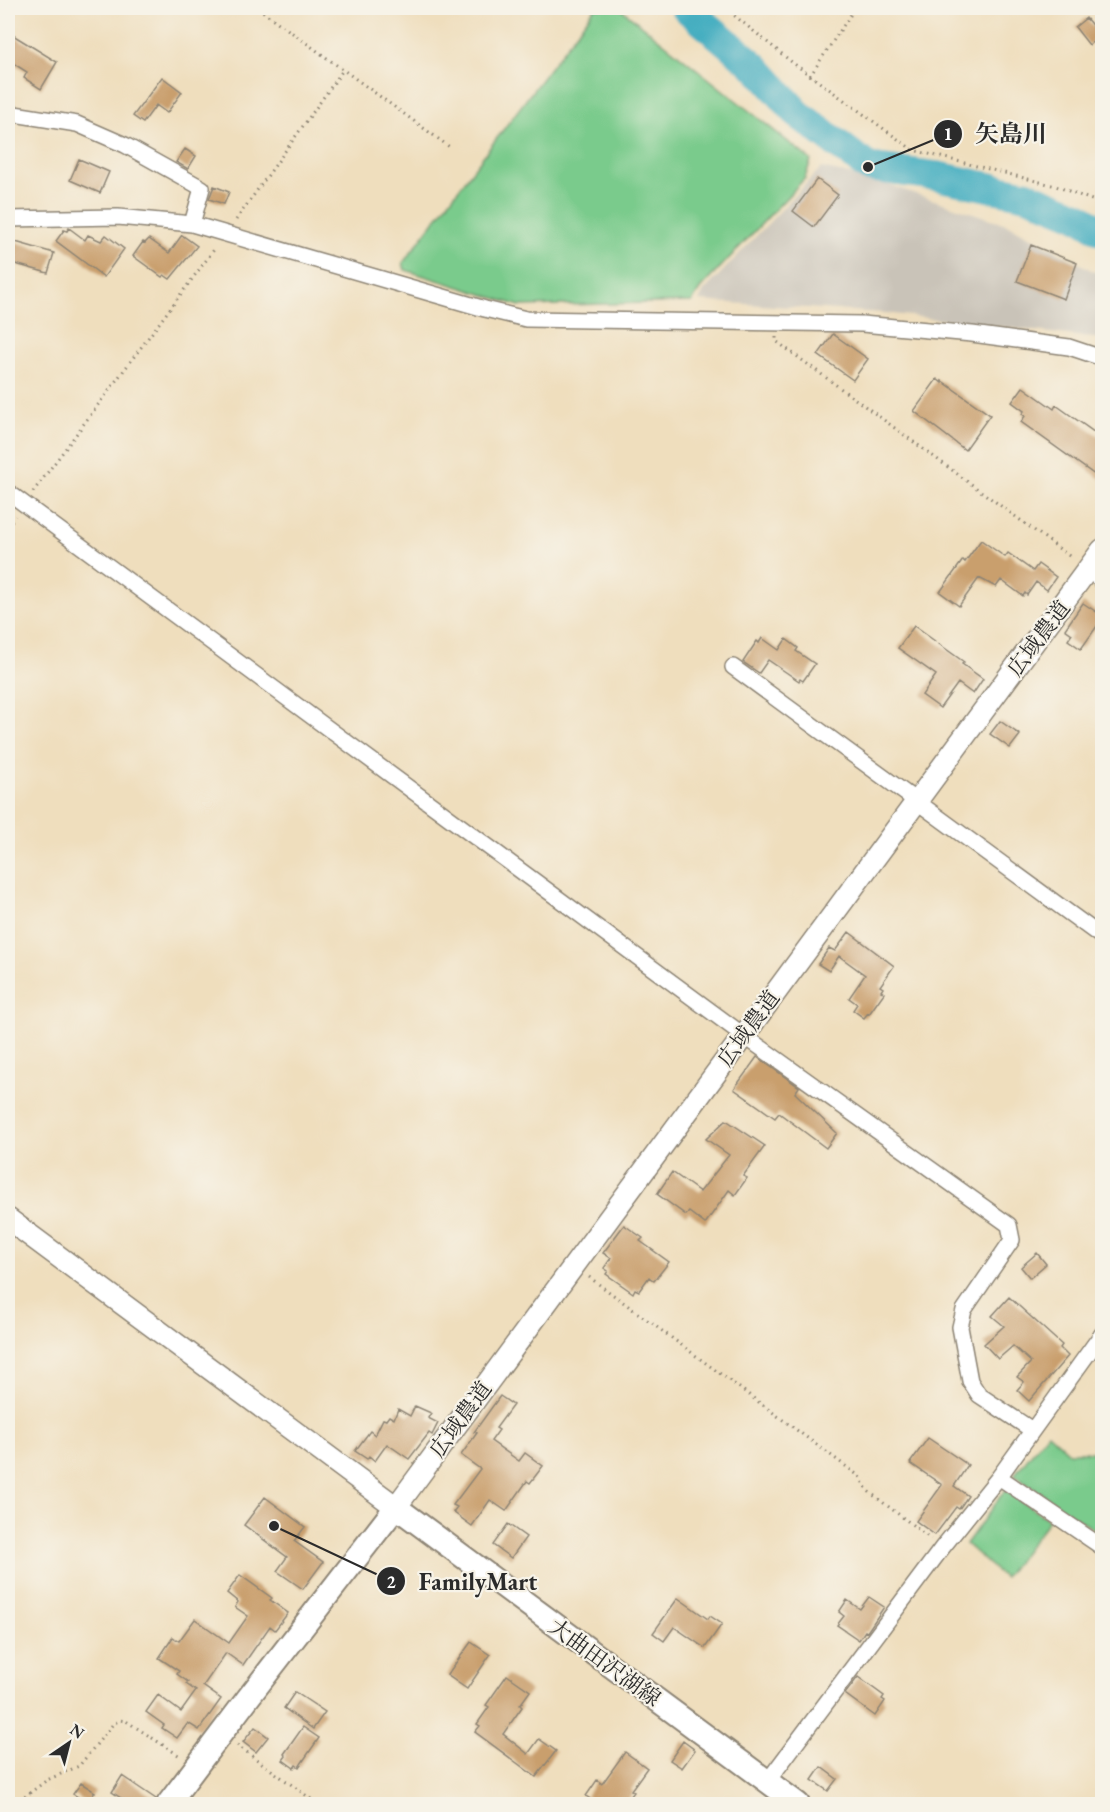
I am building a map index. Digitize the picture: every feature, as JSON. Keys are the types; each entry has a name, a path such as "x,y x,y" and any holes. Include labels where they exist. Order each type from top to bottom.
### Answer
{"main road":[{"path":"168,1804 396,1507"},
{"name":"大曲田沢湖線","path":"396,1507 798,1804"}],"street":[{"path":"8,113 77,124 125,145 190,180 202,188 192,224"},
{"path":"8,219 118,217 192,224 526,319 862,324 1069,346 1102,358"},
{"path":"8,492 743,1035 1009,1226 1012,1240 963,1310 960,1327 970,1381 979,1395 1032,1430"},
{"name":"広域農道","path":"396,1507 916,801 1095,576 1102,550"},
{"path":"733,668 1102,937"},
{"path":"8,1219 396,1507"},
{"path":"767,1782 942,1548 999,1477 1102,1334"},
{"path":"999,1477 1102,1546"}],"path":[{"path":"258,8 451,148"},
{"path":"726,8 810,75 913,150 1056,186 1102,204"},
{"path":"810,75 855,8"},
{"path":"8,526 225,235 342,70"},
{"path":"776,321 776,341 1095,576"},
{"path":"573,1265 859,1476 868,1491 942,1548"},
{"path":"15,1804 47,1780 79,1766 113,1724 120,1720 126,1720 196,1767"},
{"path":"221,1733 318,1804"}],"shaded area":[{"path":"821,168 868,178 1009,225 1102,276 1102,339 885,313 699,301 704,291"}],"green space":[{"path":"595,8 620,8 811,160 805,178 700,289 692,302 520,306 405,270 403,263"},
{"path":"1048,1433 1069,1452 1102,1452 1102,1535 1014,1475"},
{"path":"1005,1490 1049,1520 1004,1578 966,1544"}],"building":[{"path":"1086,18 1100,35 1089,45 1075,27"},
{"path":"8,32 57,62 41,89 24,78 27,72 8,60"},
{"path":"162,77 182,92 167,113 156,105 143,123 133,116"},
{"path":"185,149 196,156 188,169 176,162"},
{"path":"79,159 109,172 100,193 70,180"},
{"path":"817,179 838,195 814,227 793,211"},
{"path":"214,186 229,192 224,204 209,199"},
{"path":"69,228 85,240 88,235 101,241 106,235 124,249 104,277 56,241 64,230 67,231"},
{"path":"182,235 197,246 170,279 164,275 162,277 133,256 143,242 149,239 169,253"},
{"path":"12,241 54,253 48,273 8,262"},
{"path":"1031,245 1077,263 1064,299 1017,281"},
{"path":"833,334 868,359 853,380 818,355"},
{"path":"937,379 990,415 965,450 914,411"},
{"path":"1023,387 1054,409 1056,405 1102,438 1102,480 1021,422 1025,416 1022,414 1024,411 1012,402"},
{"path":"981,540 1005,557 1008,553 1033,571 1038,564 1056,577 1047,590 1036,582 1027,595 1025,593 1023,596 1001,580 996,587 979,578 959,606 940,592"},
{"path":"1083,603 1101,615 1099,617 1102,619 1081,649 1068,640 1072,634 1065,629"},
{"path":"914,626 964,662 962,664 983,679 973,694 958,683 940,708 922,695 936,675 898,648"},
{"path":"762,638 779,650 786,639 798,648 796,651 815,664 803,681 800,679 799,681 768,660 759,673 743,662 757,641 759,643"},
{"path":"1000,721 1020,735 1010,748 990,734"},
{"path":"849,932 894,966 880,986 884,993 864,1018 853,1010 857,1004 849,998 865,975 839,956 829,971 818,964 829,948 835,951"},
{"path":"757,1057 799,1087 795,1093 837,1133 826,1148 779,1113 775,1118 734,1089"},
{"path":"726,1120 765,1146 743,1176 747,1178 735,1195 729,1190 705,1224 689,1212 686,1215 657,1194 672,1172 700,1192 729,1155 706,1139"},
{"path":"624,1225 643,1238 640,1241 669,1262 654,1281 649,1277 639,1291 635,1289 633,1293 606,1274 608,1271 604,1268 611,1258 603,1253"},
{"path":"1037,1253 1046,1264 1030,1278 1021,1267"},
{"path":"1009,1297 1062,1345 1060,1348 1068,1356 1029,1401 1017,1390 1024,1382 1017,1377 1031,1362 1013,1346 998,1359 984,1344 1004,1326 992,1316"},
{"path":"500,1396 513,1405 496,1428 499,1430 491,1441 519,1461 525,1453 543,1466 530,1483 527,1481 506,1511 490,1500 472,1526 453,1512 457,1507 453,1505 480,1469 461,1455 477,1433 474,1432"},
{"path":"415,1406 431,1413 428,1418 438,1423 432,1435 429,1433 409,1459 387,1444 375,1461 355,1451 370,1431 375,1435 383,1419 386,1420 389,1416 394,1419 398,1409 410,1416"},
{"path":"928,1438 968,1465 954,1486 968,1496 959,1509 956,1507 935,1535 916,1521 942,1485 910,1463"},
{"path":"265,1497 305,1527 294,1541 323,1562 303,1589 277,1571 287,1557 244,1525"},
{"path":"508,1524 526,1537 511,1558 493,1545"},
{"path":"240,1575 272,1598 270,1600 288,1613 275,1630 270,1626 243,1665 226,1653 203,1686 221,1699 199,1730 188,1723 177,1738 162,1728 164,1725 146,1712 158,1695 181,1712 196,1691 177,1674 179,1671 159,1658 173,1637 179,1641 195,1619 229,1643 248,1616 235,1607 238,1602 227,1593"},
{"path":"869,1597 884,1607 859,1640 837,1625 844,1616 839,1612 847,1600 860,1609"},
{"path":"678,1598 708,1619 710,1616 722,1624 705,1648 674,1627 664,1641 653,1633"},
{"path":"471,1642 490,1655 467,1689 447,1675"},
{"path":"507,1675 530,1691 503,1734 528,1754 539,1739 556,1751 536,1777 475,1732 480,1726 477,1724 489,1707 486,1705"},
{"path":"858,1677 884,1696 882,1699 885,1701 875,1716 845,1694"},
{"path":"295,1692 325,1712 313,1729 284,1708"},
{"path":"255,1727 268,1737 256,1752 243,1742"},
{"path":"303,1727 319,1738 299,1767 296,1765 294,1768 283,1760 286,1756 284,1754"},
{"path":"683,1741 695,1750 682,1768 670,1760"},
{"path":"625,1752 647,1768 631,1790 634,1792 625,1804 598,1804 586,1796 597,1780 602,1784"},
{"path":"821,1767 837,1779 828,1791 812,1780"},
{"path":"122,1776 156,1799 155,1804 130,1804 112,1792"},
{"path":"81,1783 95,1792 87,1803 73,1794"}],"waterway":[{"path":"686,8 756,67 798,114 868,167 936,176 1027,195 1078,216 1102,231"}],"place":[{"name":"矢島川","path":"868,167"},
{"name":"FamilyMart","path":"274,1526"}]}
